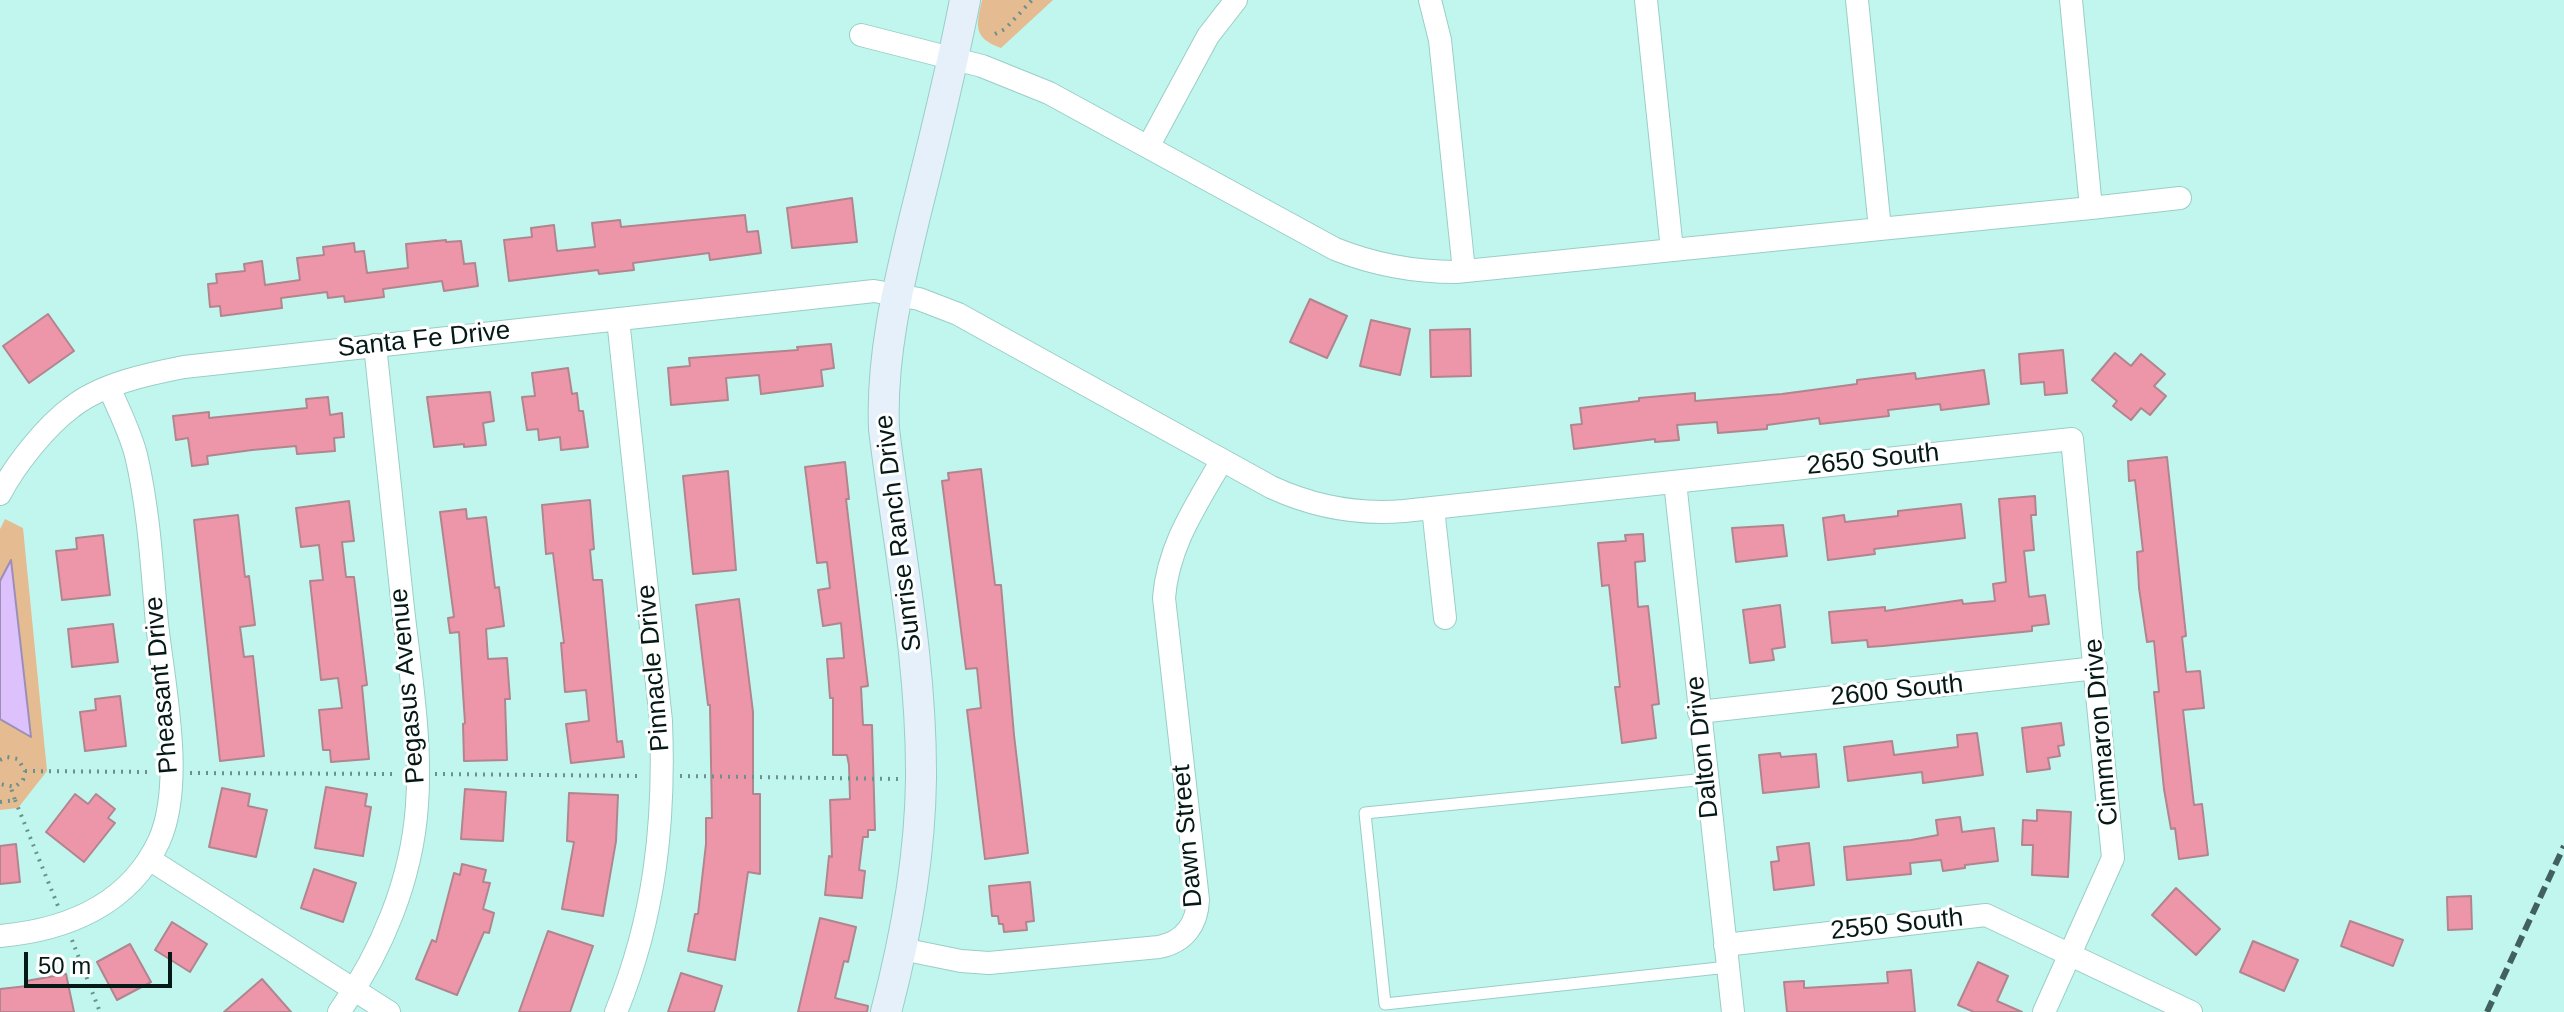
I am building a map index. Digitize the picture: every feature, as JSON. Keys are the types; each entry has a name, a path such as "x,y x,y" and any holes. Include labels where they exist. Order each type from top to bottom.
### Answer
{"street":[{"name":"Sunrise Ranch Drive","path":"886,1012 902,949 913,877 921,778 917,682 889,468 883,395 885,359 897,294 965,0"},
{"path":"1148,147 1208,36 1236,0"},
{"path":"1430,0 1440,40 1464,271"},
{"path":"1646,0 1672,250"},
{"path":"1857,0 1880,229"},
{"path":"2071,0 2091,208"},
{"path":"861,35 953,58 1018,79 1335,249 1359,259 1409,271 1464,271 2180,198"},
{"name":"Santa Fe Drive","path":"0,494 35,444 72,406 145,374 184,367 859,291 897,294 958,314 1222,460"},
{"name":"Pinnacle Drive","path":"616,1012 640,942 654,874 663,777 661,721 618,319"},
{"name":"Pegasus Avenue","path":"339,1012 376,952 396,904 413,839 417,805 413,708 375,345"},
{"name":"Pheasant Drive","path":"0,936 35,933 84,916 107,902 149,859 160,838 167,813 171,757 141,483 131,441 109,388"},
{"name":"2650 South","path":"1222,460 1291,496 1332,509 1380,513 2072,439"},
{"name":"Cimmaron Drive","path":"2044,1012 2113,858 2072,439"},
{"name":"Dawn Street","path":"902,949 961,961 1019,962 1159,947 1177,941 1191,928 1198,900 1164,598 1170,557 1222,460"},
{"name":"Dalton Drive","path":"1675,482 1733,1012"},
{"path":"1433,508 1445,618"},
{"name":"2600 South","path":"1699,712 2096,668"},
{"path":"149,859 389,1012"},
{"name":"2550 South","path":"1725,945 1986,915 2191,1012"}],"lane":[{"path":"1706,779 1365,813 1385,1004 1728,967"}],"path":[{"path":"995,34 1005,29 1032,0"},
{"path":"0,760 7,757 18,759 25,771"},
{"path":"25,771 155,772"},
{"path":"0,784 11,788 20,784 25,771"},
{"path":"190,773 400,775"},
{"path":"435,774 645,776"},
{"path":"680,776 901,779"},
{"path":"11,788 59,908"},
{"path":"0,802 15,800"},
{"path":"72,940 100,1012"}],"shaded area":[{"path":"982,0 1053,0 1001,48 985,40 979,30"},
{"path":"5,519 23,528 47,771 18,808 0,810 0,529"},
{"path":"11,560 31,737 0,719 0,581"}],"building":[{"path":"852,198 857,242 792,248 787,208"},
{"path":"745,215 747,232 758,231 761,253 710,260 709,253 633,263 634,270 599,274 598,270 509,281 504,240 532,237 531,228 554,225 557,251 595,247 592,223 620,220 621,227"},
{"path":"461,241 464,264 475,263 478,286 444,291 442,281 383,289 384,297 345,302 344,296 328,298 327,292 281,298 282,308 221,316 220,306 210,307 208,284 217,283 216,274 245,271 244,264 262,261 265,285 300,280 297,258 324,255 323,247 354,243 355,252 364,251 367,273 408,268 406,244"},
{"path":"1310,299 1347,316 1327,358 1290,342"},
{"path":"48,314 74,351 29,383 3,346"},
{"path":"1371,320 1410,329 1400,375 1360,366"},
{"path":"1470,329 1471,376 1431,377 1430,330"},
{"path":"831,344 834,368 821,370 823,386 761,394 759,375 726,378 728,400 671,405 668,368 690,366 689,358 798,350 797,347"},
{"path":"2063,350 2067,393 2045,395 2044,382 2021,384 2019,354"},
{"path":"2115,353 2131,366 2141,354 2165,374 2154,386 2166,396 2150,415 2141,408 2131,420 2113,406 2117,401 2092,380"},
{"path":"568,368 572,394 577,393 579,411 583,411 588,447 561,450 560,437 539,440 538,429 527,430 522,397 535,396 532,373"},
{"path":"1984,370 1989,404 1941,410 1940,404 1888,410 1889,416 1820,424 1819,418 1767,425 1767,429 1718,433 1717,422 1677,425 1679,440 1655,442 1655,439 1574,449 1571,425 1582,424 1580,408 1695,393 1695,401 1782,394 1915,373 1916,379"},
{"path":"490,392 494,421 483,423 486,445 434,447 427,397"},
{"path":"328,397 330,415 342,413 344,437 334,438 335,451 297,454 296,446 252,450 207,456 208,464 192,466 188,438 176,440 173,416 209,412 209,418 307,408 306,399"},
{"path":"2167,457 2186,636 2182,637 2186,672 2200,671 2204,708 2183,710 2194,805 2202,804 2208,855 2179,859 2175,828 2171,829 2164,789 2154,692 2159,692 2154,641 2147,642 2139,588 2137,552 2143,551 2135,480 2129,481 2128,461"},
{"path":"845,462 849,499 846,499 868,686 861,687 863,725 872,725 875,830 868,830 868,837 863,837 859,870 865,871 862,898 825,895 829,856 832,857 830,800 850,799 847,755 833,755 833,698 830,698 827,659 844,658 841,623 823,626 818,590 830,588 827,562 817,563 805,467"},
{"path":"981,469 995,585 1001,585 1028,853 985,859 967,710 981,708 977,668 966,669 942,481 949,480 948,473"},
{"path":"728,471 736,570 693,574 683,476"},
{"path":"2035,496 2036,515 2031,515 2034,550 2024,551 2029,597 2045,595 2049,624 2032,626 2032,631 1883,646 1868,647 1867,640 1832,643 1829,612 1885,607 1885,611 1962,600 1963,604 1995,601 1993,584 2006,582 1999,499"},
{"path":"590,500 593,580 602,580 617,742 622,741 624,757 571,763 566,724 589,721 586,690 565,692 561,643 564,643 553,553 546,554 542,505"},
{"path":"349,501 354,541 342,542 346,577 354,577 367,685 362,686 369,759 331,762 330,750 323,750 319,710 342,708 338,678 321,680 310,581 323,580 319,545 301,547 296,508"},
{"path":"1961,504 1965,538 1874,549 1875,554 1828,560 1823,518 1844,515 1845,522 1898,516 1898,511"},
{"path":"466,509 467,519 486,517 495,588 499,587 504,626 486,629 488,659 507,658 510,699 505,699 507,760 464,761 465,723 459,632 450,633 448,618 454,617 440,512"},
{"path":"238,515 245,577 249,576 255,625 240,627 244,657 253,656 264,756 220,761 194,520"},
{"path":"1783,525 1787,556 1736,562 1732,528"},
{"path":"1643,534 1645,561 1635,562 1638,607 1648,606 1659,704 1652,705 1656,738 1622,743 1615,687 1620,687 1609,585 1602,586 1598,543 1626,541 1625,535"},
{"path":"103,535 110,595 62,600 56,551 77,549 76,538"},
{"path":"739,599 753,712 753,794 760,794 760,874 748,872 735,960 688,951 695,914 698,914 706,818 712,818 710,705 696,605"},
{"path":"1780,605 1785,647 1772,649 1774,660 1750,663 1743,610"},
{"path":"113,624 118,662 72,667 68,629"},
{"path":"120,696 126,746 85,751 80,712 96,710 95,699"},
{"path":"2061,723 2064,745 2058,746 2060,756 2048,758 2050,769 2027,772 2022,728"},
{"path":"1977,733 1983,775 1923,783 1922,772 1848,781 1844,747 1892,741 1894,755 1958,747 1957,735"},
{"path":"1780,753 1781,757 1816,754 1819,787 1763,793 1759,755"},
{"path":"326,787 367,794 365,806 371,807 363,856 315,848"},
{"path":"222,788 250,794 248,806 267,810 256,857 209,847"},
{"path":"465,789 506,792 503,841 461,839"},
{"path":"569,793 618,795 616,841 603,916 562,909 574,842 567,841"},
{"path":"75,794 88,804 96,794 115,809 108,818 115,823 84,862 46,832"},
{"path":"2037,810 2071,812 2068,877 2032,875 2033,845 2022,845 2023,820 2037,821"},
{"path":"1960,817 1962,832 1994,828 1998,861 1943,871 1941,860 1910,863 1911,874 1847,880 1844,847 1938,835 1936,820"},
{"path":"1809,843 1814,885 1774,890 1771,862 1779,861 1777,847"},
{"path":"16,844 20,882 0,884 0,846"},
{"path":"462,864 486,870 483,882 490,883 483,909 494,913 489,933 484,932 457,995 416,979 432,940 436,942 454,873 460,875"},
{"path":"314,869 356,883 343,922 301,908"},
{"path":"1030,882 1034,921 1026,922 1027,930 1004,932 998,916 992,916 989,886"},
{"path":"2176,888 2220,929 2196,955 2152,915"},
{"path":"2471,896 2472,929 2448,930 2447,897"},
{"path":"820,918 856,927 835,998 868,1006 867,1012 798,1012"},
{"path":"2350,921 2403,940 2393,966 2341,946"},
{"path":"172,922 207,944 190,972 155,950"},
{"path":"548,931 593,946 570,1012 519,1012"},
{"path":"2253,941 2298,960 2284,991 2240,972"},
{"path":"130,944 151,982 117,1000 97,962"},
{"path":"1978,962 2008,976 1997,1001 2022,1012 1974,1012 1958,1005"},
{"path":"1911,970 1915,1012 1787,1012 1784,982 1804,981 1804,988 1888,983 1887,972"},
{"path":"681,973 722,986 714,1012 668,1012"},
{"path":"66,974 74,1012 0,1012 0,989 27,986 26,981"},
{"path":"262,979 291,1012 224,1012"}],"railway":[{"path":"2487,1012 2564,846"}]}
